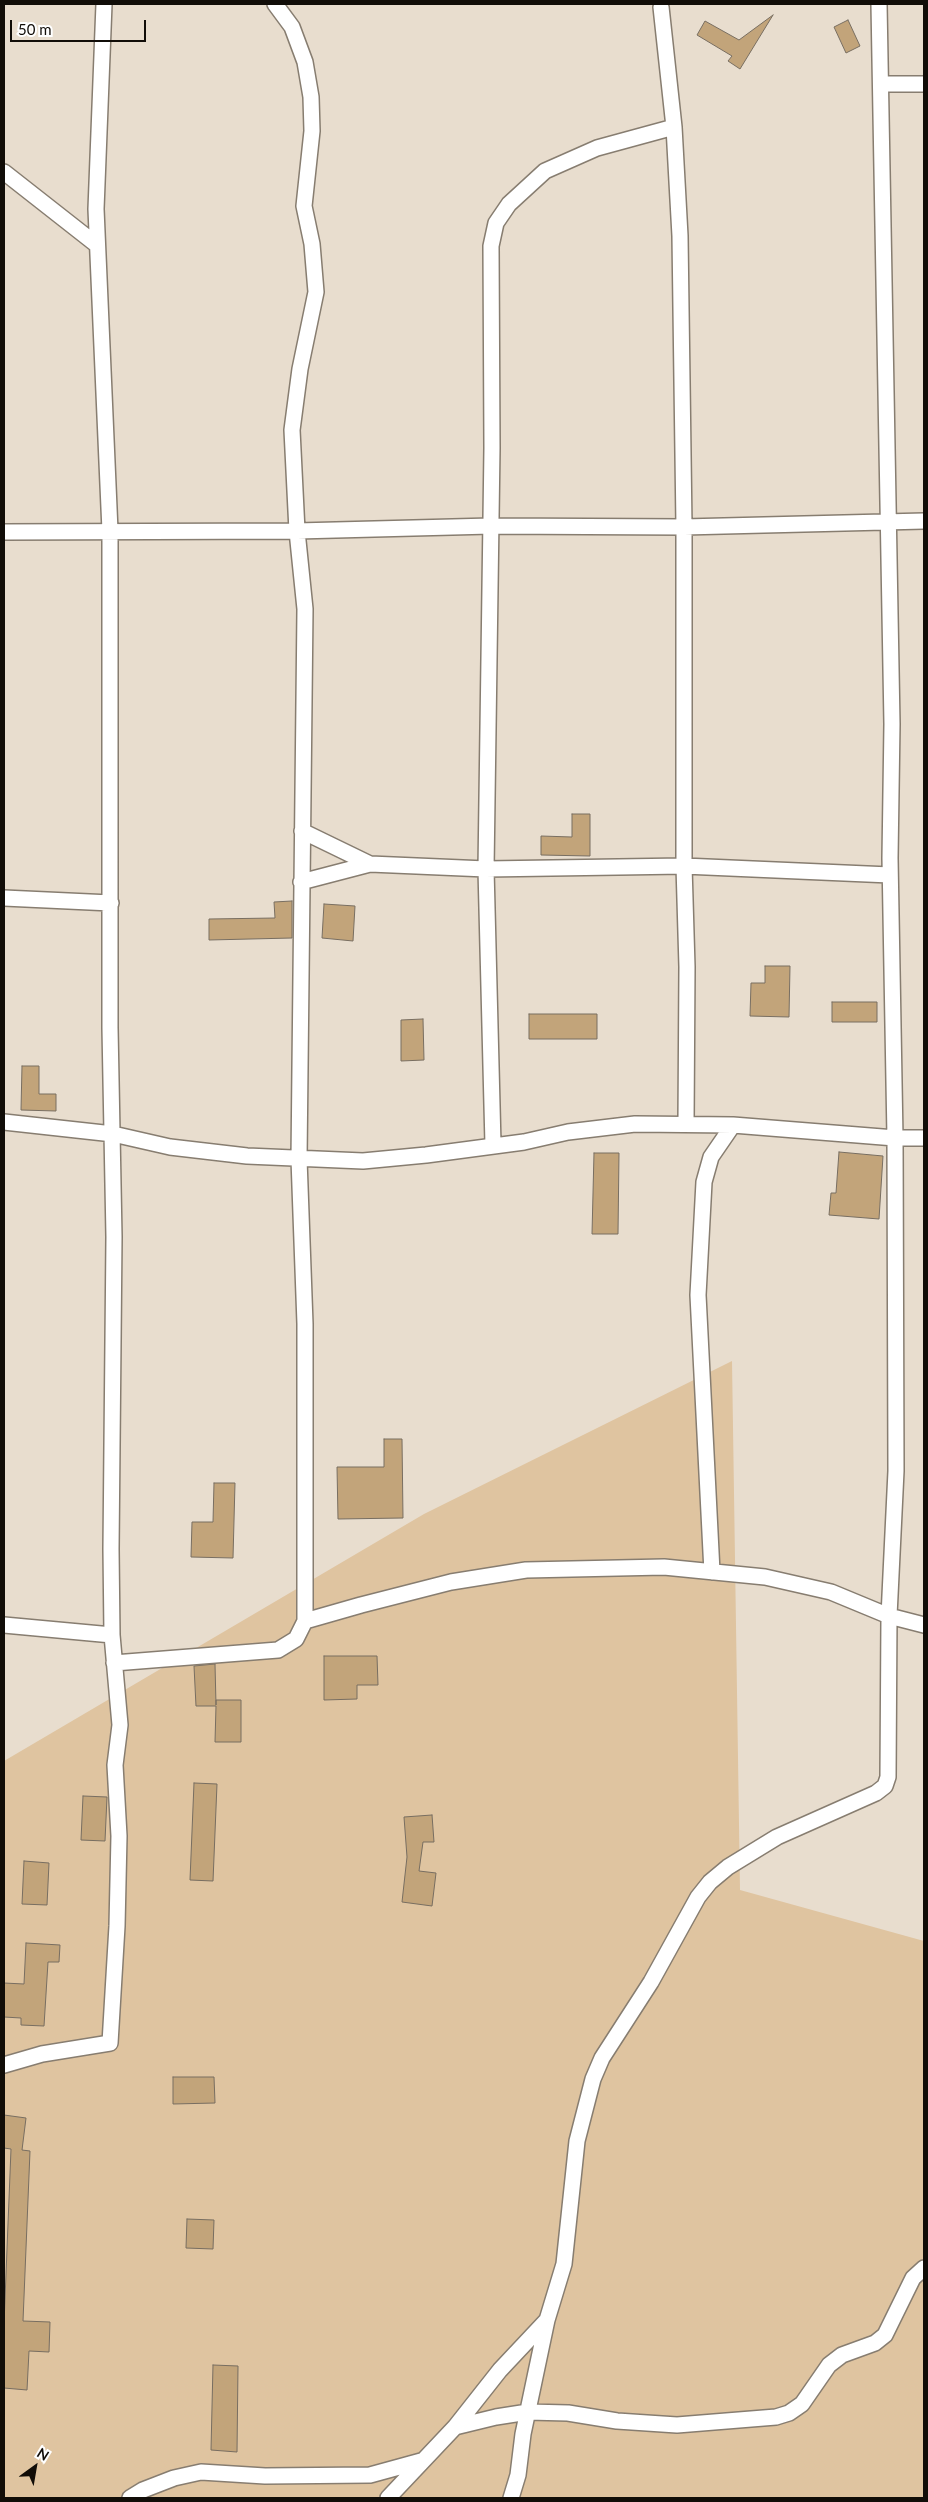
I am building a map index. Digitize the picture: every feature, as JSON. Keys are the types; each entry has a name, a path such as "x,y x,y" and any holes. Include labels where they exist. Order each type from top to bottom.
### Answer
{"street":[{"path":"4,2065 42,2054 110,2043 117,1926 119,1836 115,1765 120,1725 112,1635 113,1134 110,531 96,209 104,4"},
{"path":"114,1663 278,1650 296,1639 305,1621 305,1324 299,1159 305,610 297,530 292,430 300,368 316,292 312,244 304,206 312,131 311,97 305,62 292,27 274,4"},
{"path":"511,2498 518,2475 522,2434 547,2320 564,2264 577,2141 593,2079 607,2050 651,1982 698,1898 716,1877 757,1848 808,1822 876,1793 885,1786 888,1778 890,1616 896,1471 895,1138 890,875 892,724 882,84 879,4"},
{"path":"661,7 674,127 680,236 684,527 684,866 687,967 686,1123"},
{"path":"882,84 924,84"},
{"path":"493,1145 486,869 491,526 491,246 496,223 509,204 545,171 597,148 674,127"},
{"path":"4,172 98,244"},
{"path":"4,532 297,530 491,526 684,527 889,520 924,521"},
{"path":"302,831 370,864"},
{"path":"301,882 370,864 486,869 684,866 890,875"},
{"path":"4,898 111,903"},
{"path":"4,1122 113,1134 170,1147 299,1159 362,1161 426,1156 524,1142 568,1132 635,1124 686,1123 733,1125 895,1138 924,1138"},
{"path":"712,1572 698,1295 704,1182 711,1157 733,1125"},
{"path":"305,1621 361,1604 451,1582 526,1570 664,1567 765,1577 831,1592 890,1616 924,1625"},
{"path":"4,1625 112,1635"},
{"path":"455,2427 496,2417 528,2412 568,2413 617,2421 678,2425 776,2416 789,2413 802,2404 829,2365 842,2354 875,2342 885,2335 913,2278 924,2268"},
{"path":"388,2498 455,2427 500,2370 547,2320"},
{"path":"130,2498 143,2490 174,2478 201,2472 265,2476 370,2475 421,2461"}],"shaded area":[{"path":"732,1361 740,1890 924,1941 924,2498 4,2498 4,1761 424,1514"}],"building":[{"path":"773,15 740,69 728,61 732,56 697,35 705,21 739,40"},
{"path":"848,20 860,46 846,53 834,27"},
{"path":"572,814 590,814 590,856 541,855 541,836 572,837"},
{"path":"292,901 292,938 209,940 209,919 275,918 274,902"},
{"path":"324,904 355,906 353,941 322,938"},
{"path":"765,966 790,966 789,1017 750,1016 751,983 765,983"},
{"path":"832,1002 877,1002 877,1022 832,1022"},
{"path":"529,1014 597,1014 597,1039 529,1039"},
{"path":"423,1019 424,1060 401,1061 401,1020"},
{"path":"22,1066 39,1066 39,1094 56,1094 56,1111 21,1110"},
{"path":"839,1152 883,1156 879,1219 829,1215 831,1193 836,1193"},
{"path":"594,1153 619,1153 618,1234 592,1234"},
{"path":"384,1439 402,1439 403,1518 338,1519 337,1467 384,1467"},
{"path":"214,1483 235,1483 233,1558 191,1557 192,1522 213,1522"},
{"path":"324,1656 377,1656 378,1685 357,1685 357,1699 324,1700"},
{"path":"215,1664 216,1705 216,1700 241,1700 241,1742 215,1742 216,1706 196,1706 194,1666"},
{"path":"194,1783 217,1784 213,1881 190,1880"},
{"path":"83,1796 107,1797 105,1841 81,1840"},
{"path":"432,1815 434,1842 423,1842 419,1871 436,1873 432,1906 402,1902 407,1857 404,1817"},
{"path":"24,1861 49,1863 47,1905 22,1904"},
{"path":"26,1943 60,1945 59,1962 48,1962 44,2026 21,2025 21,2018 4,2017 4,1983 24,1984"},
{"path":"173,2077 214,2077 215,2103 173,2104"},
{"path":"4,2115 26,2118 22,2150 30,2151 23,2321 50,2322 49,2352 29,2351 27,2390 4,2388 4,2324 11,2149 4,2148"},
{"path":"187,2219 214,2220 213,2249 186,2248"},
{"path":"213,2365 238,2366 237,2452 211,2450"}]}
